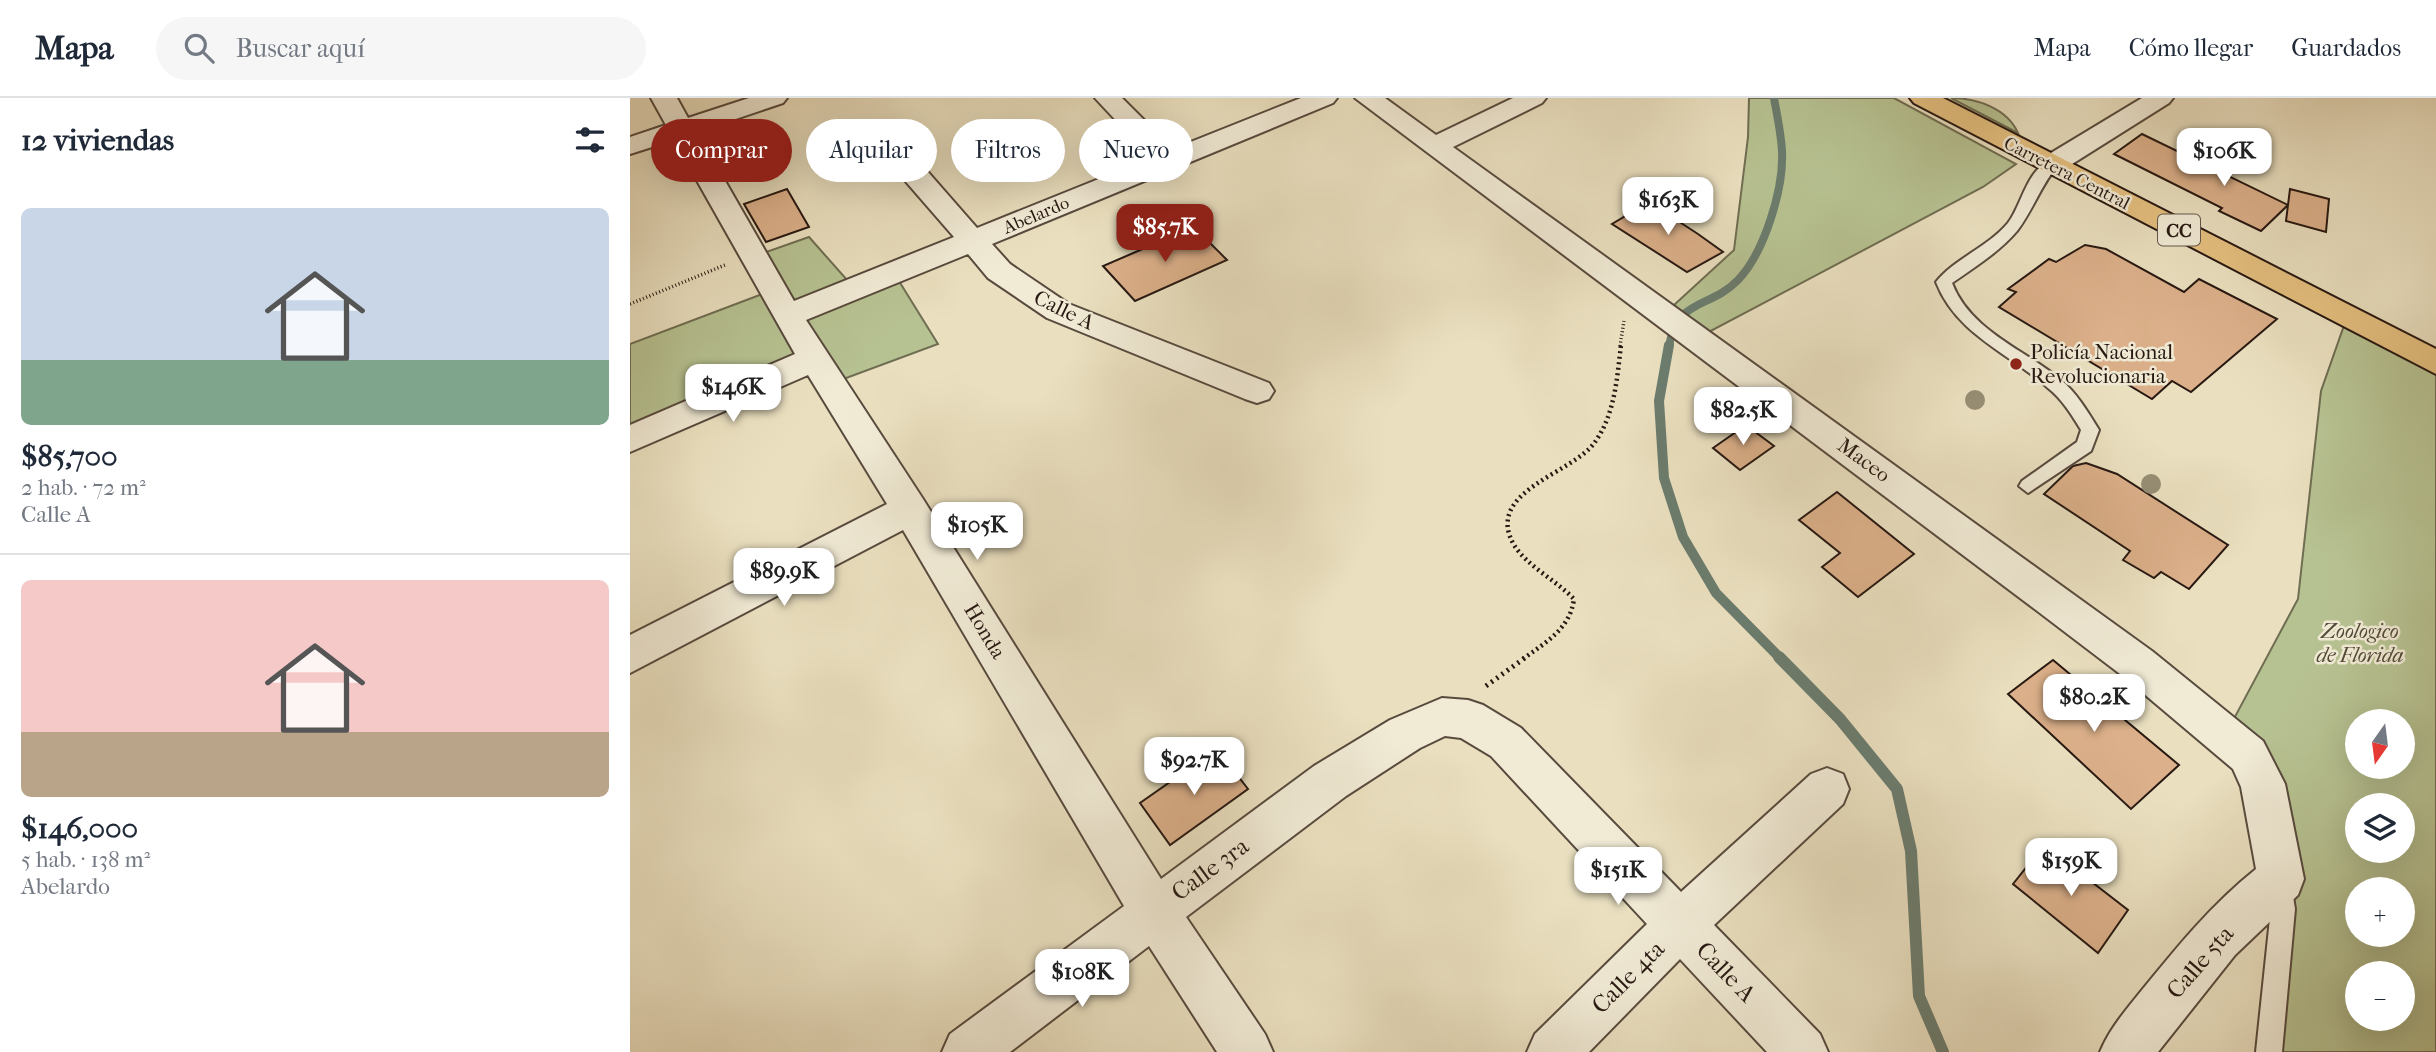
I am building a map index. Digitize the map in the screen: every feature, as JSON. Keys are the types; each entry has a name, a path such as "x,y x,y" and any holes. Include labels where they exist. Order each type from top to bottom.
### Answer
{"highway":[{"name":"Carretera Central","path":"1923,98 2436,363"}],"street":[{"path":"630,146 673,114 775,98"},
{"path":"1108,98 1128,119"},
{"name":"Abelardo","path":"1193,150 1324,98"},
{"name":"Maceo","path":"1368,98 2138,664 2248,755 2263,784 2281,879"},
{"path":"1434,146 1533,98"},
{"path":"2051,165 2160,98"},
{"name":"Honda","path":"673,114 787,316 910,509 1154,911 1247,1052"},
{"name":"Calle A","path":"921,182 999,271 1058,311 1257,391"},
{"name":"Abelardo","path":"787,316 1116,182"},
{"path":"630,439 814,359"},
{"path":"630,655 910,509"},
{"name":"Calle 3ra","path":"968,1052 1330,781 1405,734 1443,717 1468,719"},
{"name":"Calle A","path":"1468,719 1506,742 1802,1052"},
{"name":"Calle 4ta","path":"1553,1052 1681,924 1827,789"},
{"name":"Calle 5ta","path":"2126,1052 2182,982 2254,900 2281,879"}],"lane":[{"path":"2028,486 2085,446 2090,430 2072,401 2055,384 1968,318 1947,296 1944,282 1997,244 2020,217 2038,175 2051,165"},
{"path":"2269,1052 2283,909 2281,879"}],"path":[{"path":"630,304 691,281 751,253"},
{"path":"1468,719 1482,689 1550,639 1572,616 1574,598 1515,545 1509,526 1513,504 1549,474 1592,448 1605,428 1614,395 1618,351 1628,303 1642,297"}],"green space":[{"path":"1749,98 1894,98 2016,164 1983,187 1705,334 1674,305 1734,250 1748,137"},
{"path":"1951,98 1990,106 2006,117 2018,133"},
{"path":"809,237 847,280 894,273 938,344 830,384 814,359 630,439 630,344 765,293 749,258"},
{"name":"Zoologico de Florida","path":"2347,317 2436,363 2436,1052 2269,1052 2283,909 2230,726 2298,599 2321,391"}],"building":[{"path":"2142,134 2288,205 2261,231 2219,211 2222,208 2114,154"},
{"path":"787,189 809,227 766,242 744,204"},
{"path":"2290,189 2329,199 2326,232 2286,221"},
{"path":"1649,202 1723,252 1687,272 1612,224"},
{"path":"1194,227 1227,260 1135,301 1103,266"},
{"path":"2085,245 2106,249 2184,292 2199,279 2277,319 2191,392 2172,381 2152,399 1999,307 2016,292 2008,289 2049,259 2056,262"},
{"path":"1746,425 1774,446 1740,470 1713,448"},
{"path":"2086,463 2117,474 2228,545 2189,589 2161,572 2154,578 2123,560 2130,551 2044,494 2073,466"},
{"path":"1837,492 1914,554 1858,597 1822,567 1840,553 1799,520"},
{"path":"2053,660 2179,765 2131,809 2008,694"},
{"path":"1217,749 1248,789 1170,845 1140,803"},
{"path":"2044,845 2128,910 2098,953 2013,884"}],"waterway":[{"path":"1669,346 1679,320 1687,312 1717,296 1738,280 1764,237 1776,201 1782,166 1781,138 1774,98"},
{"path":"1669,345 1659,401 1664,478 1683,537 1716,593 1781,659"},
{"path":"1779,657 1840,719 1897,789 1911,851 1919,996 1943,1052"}],"place":[{"name":"Policía Nacional Revolucionaria","path":"2016,364"}]}
